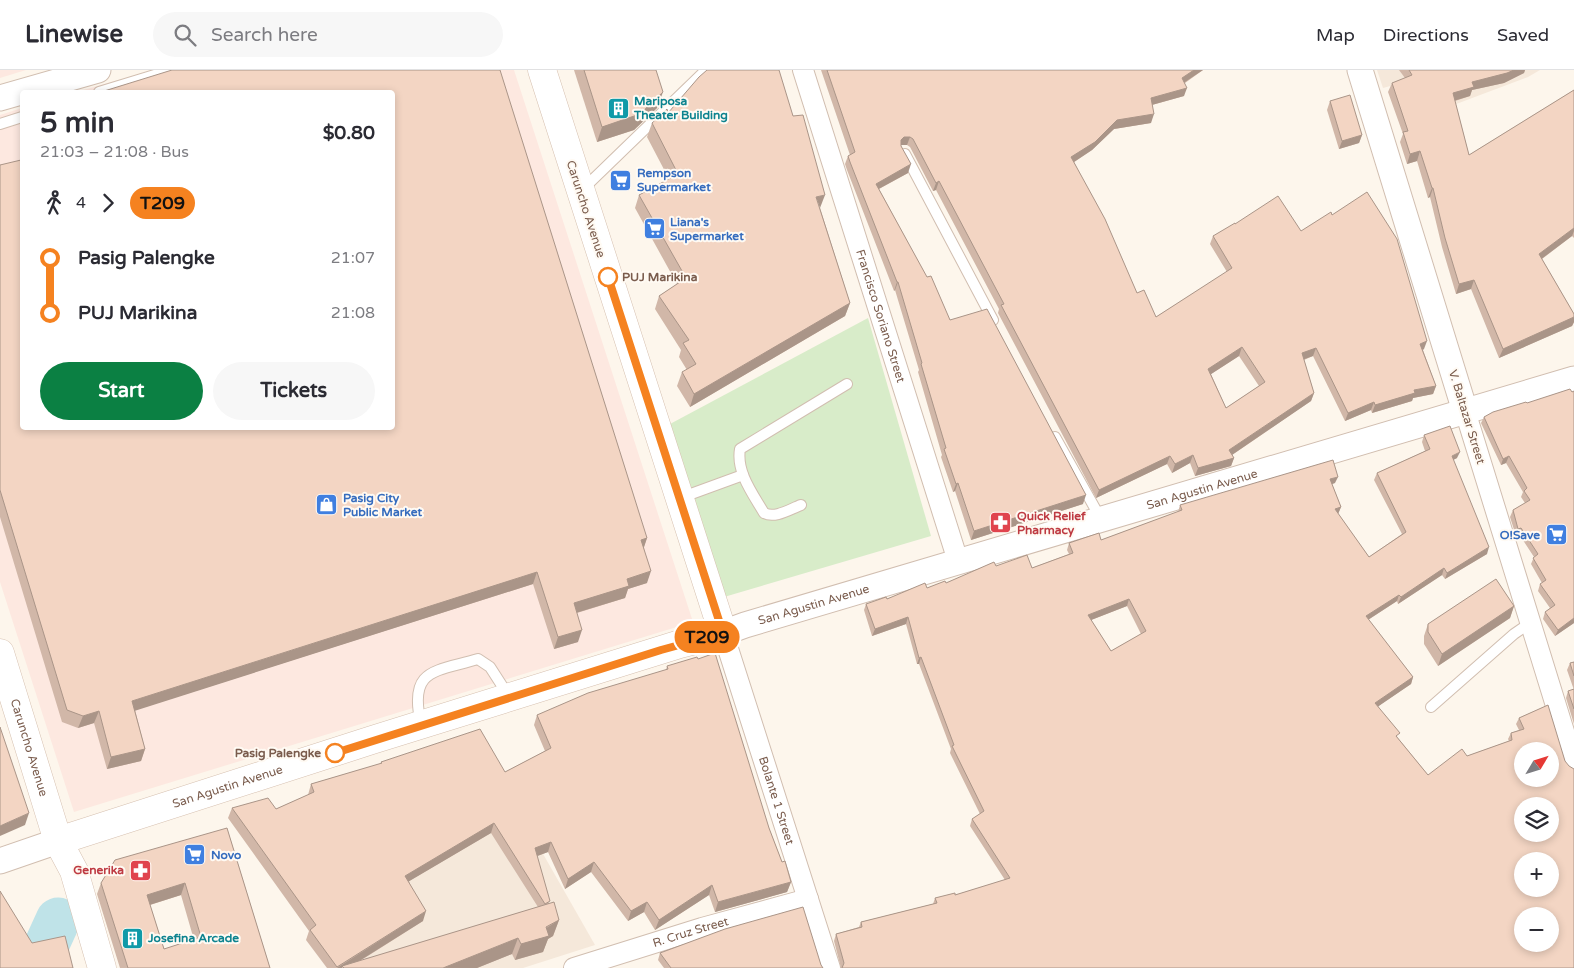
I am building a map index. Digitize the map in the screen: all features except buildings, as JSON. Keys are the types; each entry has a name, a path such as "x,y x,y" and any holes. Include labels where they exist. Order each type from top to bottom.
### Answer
{"main road":[{"name":"Caruncho Avenue","path":"542,70 723,633"},
{"name":"San Agustin Avenue","path":"58,841 510,697 680,644 723,633"},
{"name":"Caruncho Avenue","path":"0,653 58,841"},
{"path":"58,841 59,874 86,968"},
{"path":"58,841 74,871 102,968"}],"street":[{"path":"40,90 55,87 98,70"},
{"name":"Francisco Soriano Street","path":"804,70 958,561"},
{"name":"V. Baltazar Street","path":"1360,70 1574,764"},
{"path":"0,98 20,94"},
{"name":"San Agustin Avenue","path":"723,633 744,624 1574,379"},
{"name":"Bolante 1 Street","path":"723,633 830,968"},
{"path":"0,861 58,841"},
{"name":"R. Cruz Street","path":"574,968 693,931 808,899"}],"lane":[{"path":"106,90 171,70"},
{"path":"580,191 706,70"},
{"path":"0,124 20,118"},
{"path":"904,151 998,331"},
{"path":"800,504 774,515 764,513 743,475 739,455 740,449 847,384"},
{"path":"1050,427 1101,519"},
{"path":"679,498 743,475"},
{"path":"1431,707 1514,634 1530,623"},
{"path":"421,725 417,709 419,688 429,674 478,660 490,667 510,697"}],"shaded area":[{"path":"0,70 26,70 0,78"},
{"name":"Pasig City Public Market","path":"154,70 514,70 693,622 74,812 0,582 0,115 20,109 20,430 395,430 395,90 83,90"},
{"path":"1377,70 1540,70 1528,77 1427,115 1416,79 1383,88"},
{"path":"502,782 595,945 523,968 370,968 319,879"}],"green space":[{"path":"868,318 931,536 724,597 670,424"}],"waterway":[{"path":"36,968 58,920"}],"bus line":[{"name":"T209","path":"335,753 680,644 723,633 608,277"}],"place":[{"name":"Mariposa Theater Building","path":"618,108"},
{"name":"Rempson Supermarket","path":"621,180"},
{"name":"Liana's Supermarket","path":"654,229"},
{"name":"PUJ Marikina","path":"608,277"},
{"name":"Pasig City Public Market","path":"327,505"},
{"name":"Quick Relief Pharmacy","path":"1001,523"},
{"name":"O!Save","path":"1556,535"},
{"name":"Pasig Palengke","path":"335,753"},
{"name":"Novo","path":"195,855"},
{"name":"Generika","path":"140,870"},
{"name":"Josefina Arcade","path":"132,938"}]}
